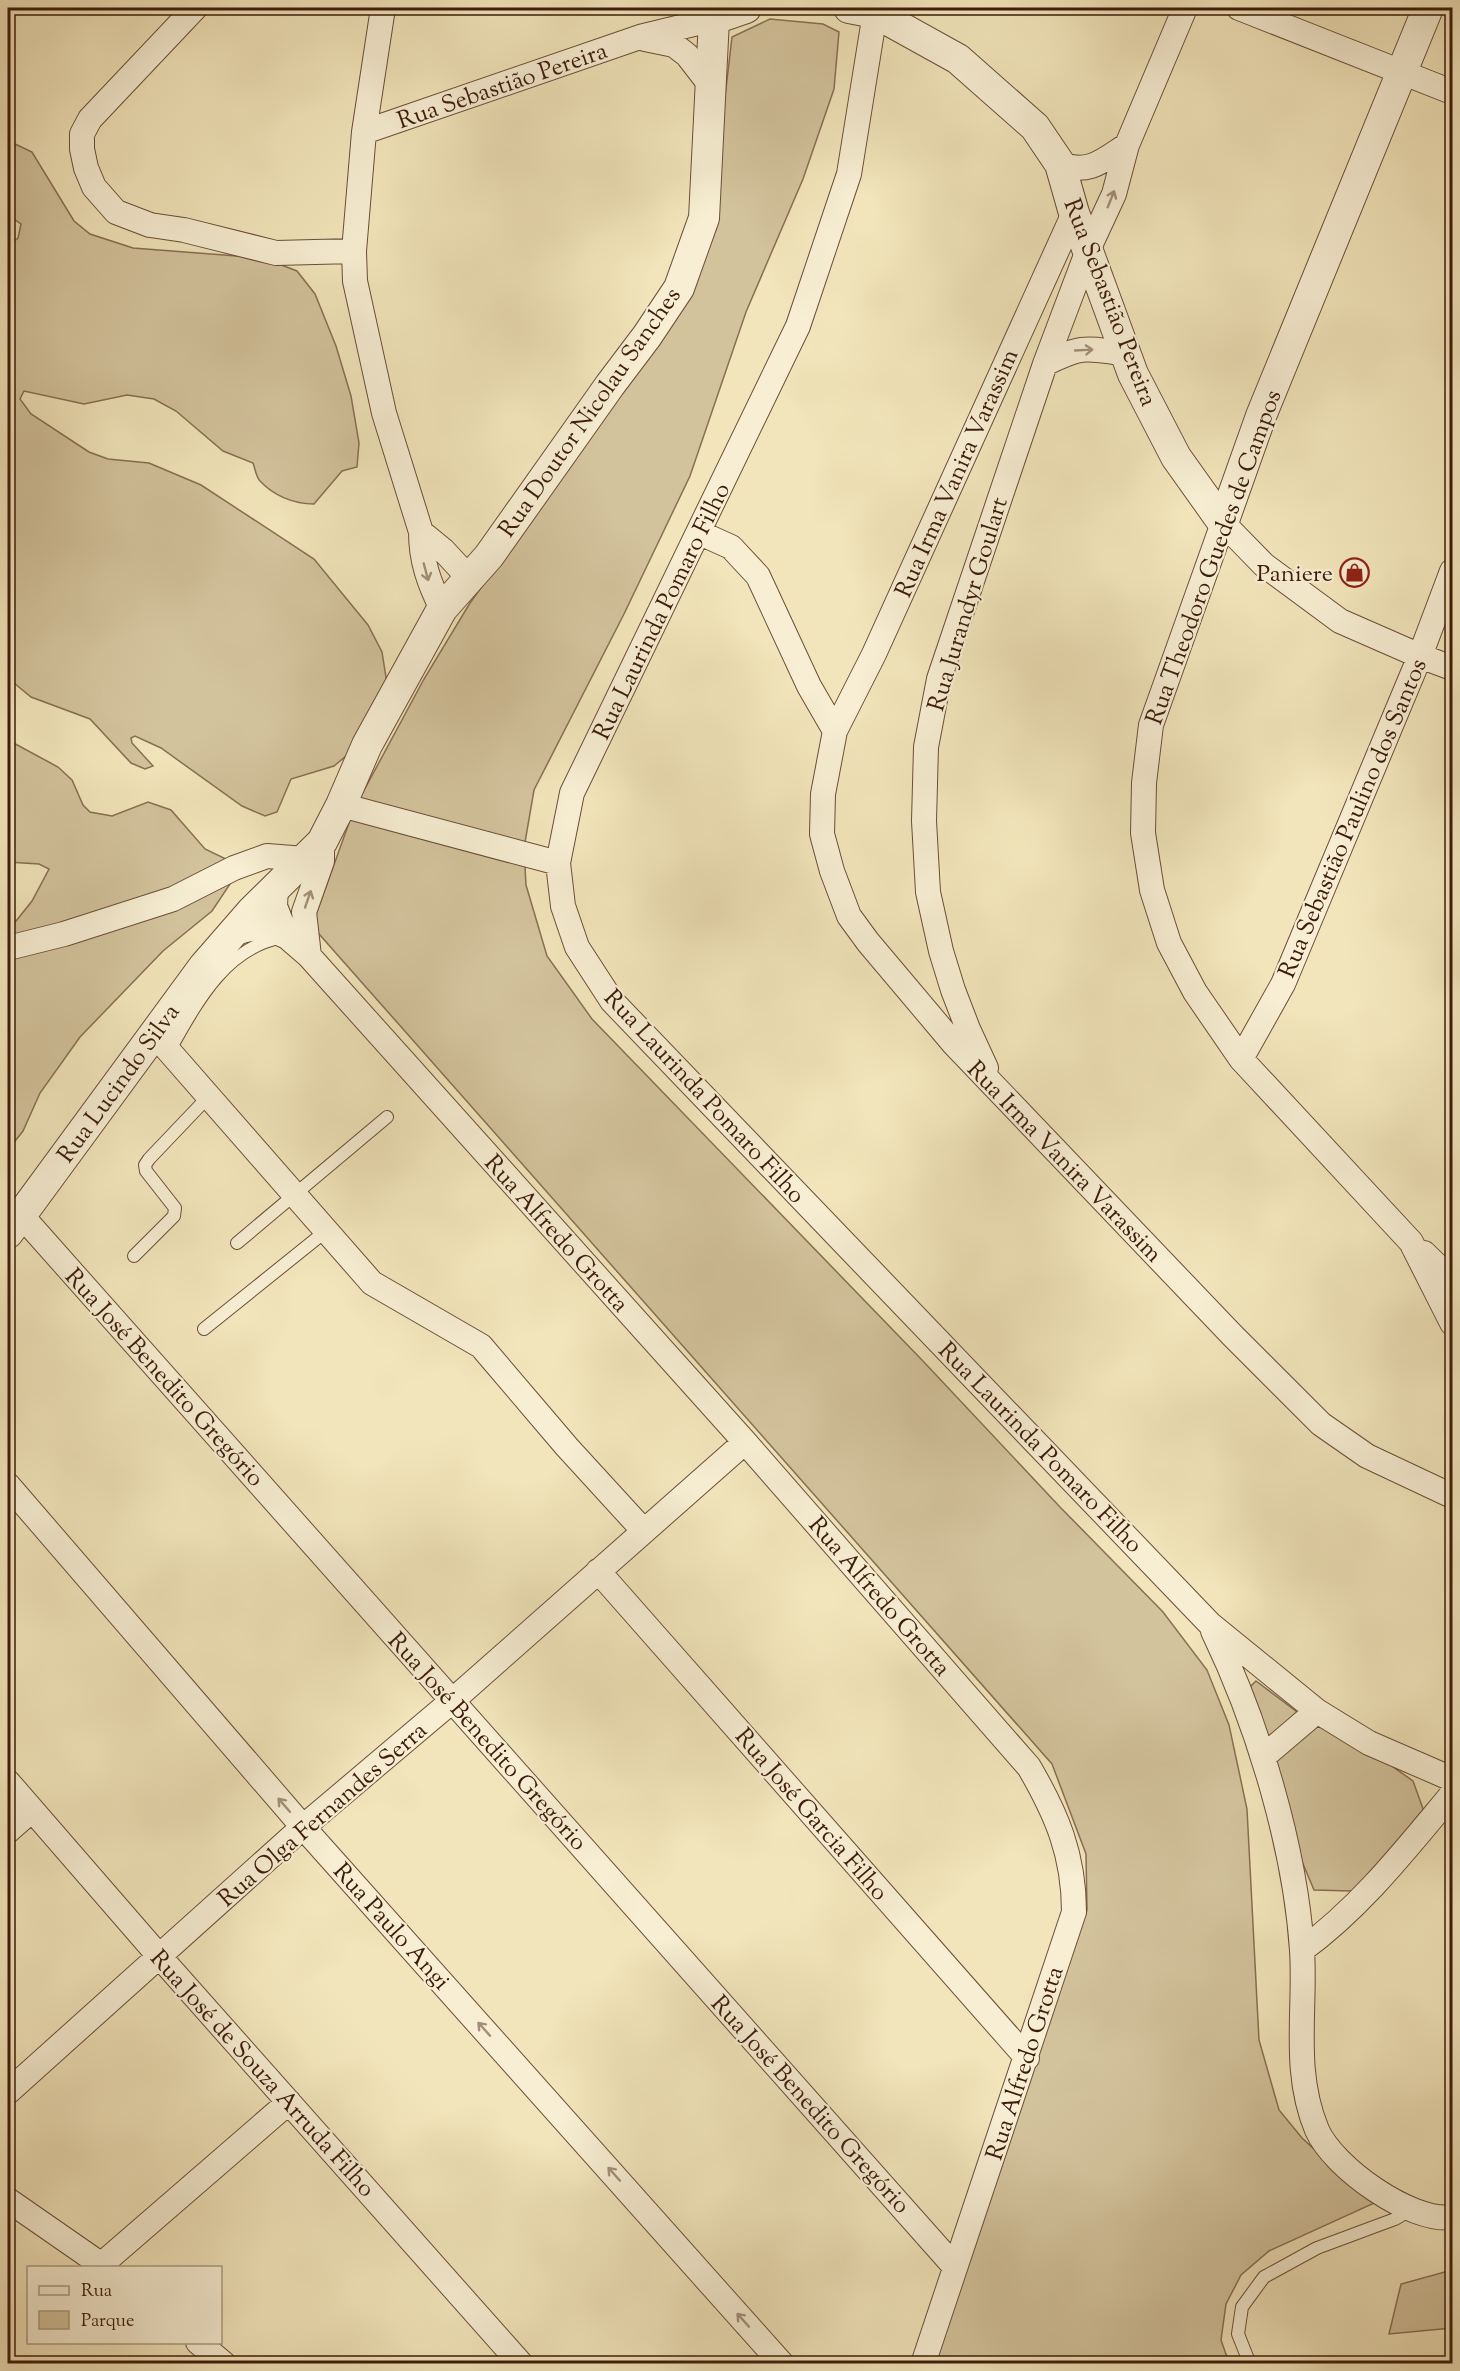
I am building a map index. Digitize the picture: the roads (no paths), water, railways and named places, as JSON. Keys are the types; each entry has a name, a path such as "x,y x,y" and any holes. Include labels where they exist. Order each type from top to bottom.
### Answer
{"street":[{"path":"195,8 90,119 82,134 82,149 86,168 94,187 116,212 150,225 184,230 276,253 354,251"},
{"path":"383,8 364,132 354,251 355,281 384,413 421,532 421,552 428,580 442,609"},
{"name":"Rua Sebastião Pereira","path":"364,132 640,37 714,13 746,8"},
{"name":"Rua Jurandyr Goulart","path":"996,1089 953,990 941,951 928,892 924,821 926,747 939,679 1045,364 1088,250 1113,194 1127,145 1185,8"},
{"path":"1239,8 1452,92"},
{"name":"Rua Theodoro Guedes de Campos","path":"1428,8 1261,416 1151,725 1144,783 1143,833 1152,890 1169,943 1195,992 1241,1059 1411,1242 1449,1305"},
{"name":"Rua Sebastião Pereira","path":"866,9 958,59 1035,127 1060,164 1074,213 1133,374 1176,457 1223,523 1264,565 1340,621 1452,668"},
{"name":"Rua Laurinda Pomaro Filho","path":"866,9 849,174 798,326 572,793 558,864 563,906 577,948 612,1001 1210,1624 1317,1711 1369,1743 1452,1779"},
{"name":"Rua Doutor Nicolau Sanches","path":"341,805 367,745 442,609 489,555 679,288 705,218 714,13"},
{"path":"640,37 674,45 687,55 711,86"},
{"path":"1060,164 1073,169 1088,168 1127,145"},
{"name":"Rua Irma Vanira Varassim","path":"1074,213 879,644 835,731 823,794 822,834 832,871 849,916 954,1044 1233,1336 1321,1424 1367,1456 1451,1494"},
{"path":"1045,364 1071,351 1086,348 1126,354"},
{"path":"421,532 469,578"},
{"path":"700,532 731,547 758,576 809,686 835,731"},
{"name":"Rua Sebastião Paulino dos Santos","path":"1241,1059 1283,984 1420,656 1452,572"},
{"path":"341,805 558,864"},
{"name":"Rua Lucindo Silva","path":"14,1224 162,1042 204,966 250,912 314,850 341,805"},
{"path":"8,948 64,934 173,899 234,868 267,856 314,850 322,861 304,912 309,956"},
{"name":"Rua Alfredo Grotta","path":"276,887 275,906 287,937 309,956 746,1442 1029,1767 1051,1804 1068,1854 1074,1882 1074,1912 1027,2058 922,2364"},
{"path":"230,935 249,928 269,928 287,937"},
{"path":"162,1042 372,1283 481,1346 567,1447 643,1530"},
{"name":"Rua José Benedito Gregório","path":"14,1224 452,1701 955,2267"},
{"path":"1411,1242 1452,1281"},
{"name":"Rua Olga Fernandes Serra","path":"8,2092 303,1827 452,1701 643,1530 746,1442"},
{"name":"Rua Paulo Angi","path":"8,1485 303,1827 782,2364"},
{"name":"Rua José Garcia Filho","path":"598,1571 1027,2058"},
{"name":"Rua Laurinda Pomaro Filho","path":"1210,1624 1234,1673 1263,1757 1290,1862 1302,1950 1300,2044 1307,2102 1317,2132 1337,2160 1374,2188 1410,2210"},
{"path":"1263,1757 1317,1711"},
{"name":"Rua José de Souza Arruda Filho","path":"8,1782 521,2364"},
{"path":"1302,1950 1325,1934 1379,1881 1452,1794"},
{"path":"8,1831 32,1810"},
{"path":"8,2200 104,2266 289,2102"},
{"path":"1410,2210 1451,2212"},
{"path":"199,2344 224,2364"}],"lane":[{"path":"162,1042 212,981 241,954 260,942 287,937"},
{"path":"134,1256 174,1216 175,1208 146,1171 146,1165 149,1159 209,1096"},
{"path":"237,1243 387,1117"},
{"path":"204,1329 326,1231"},
{"path":"1250,2364 1238,2334 1242,2307 1264,2277 1317,2248 1395,2219 1410,2210"}],"place":[{"name":"Paniere","path":"1354,573"}]}
